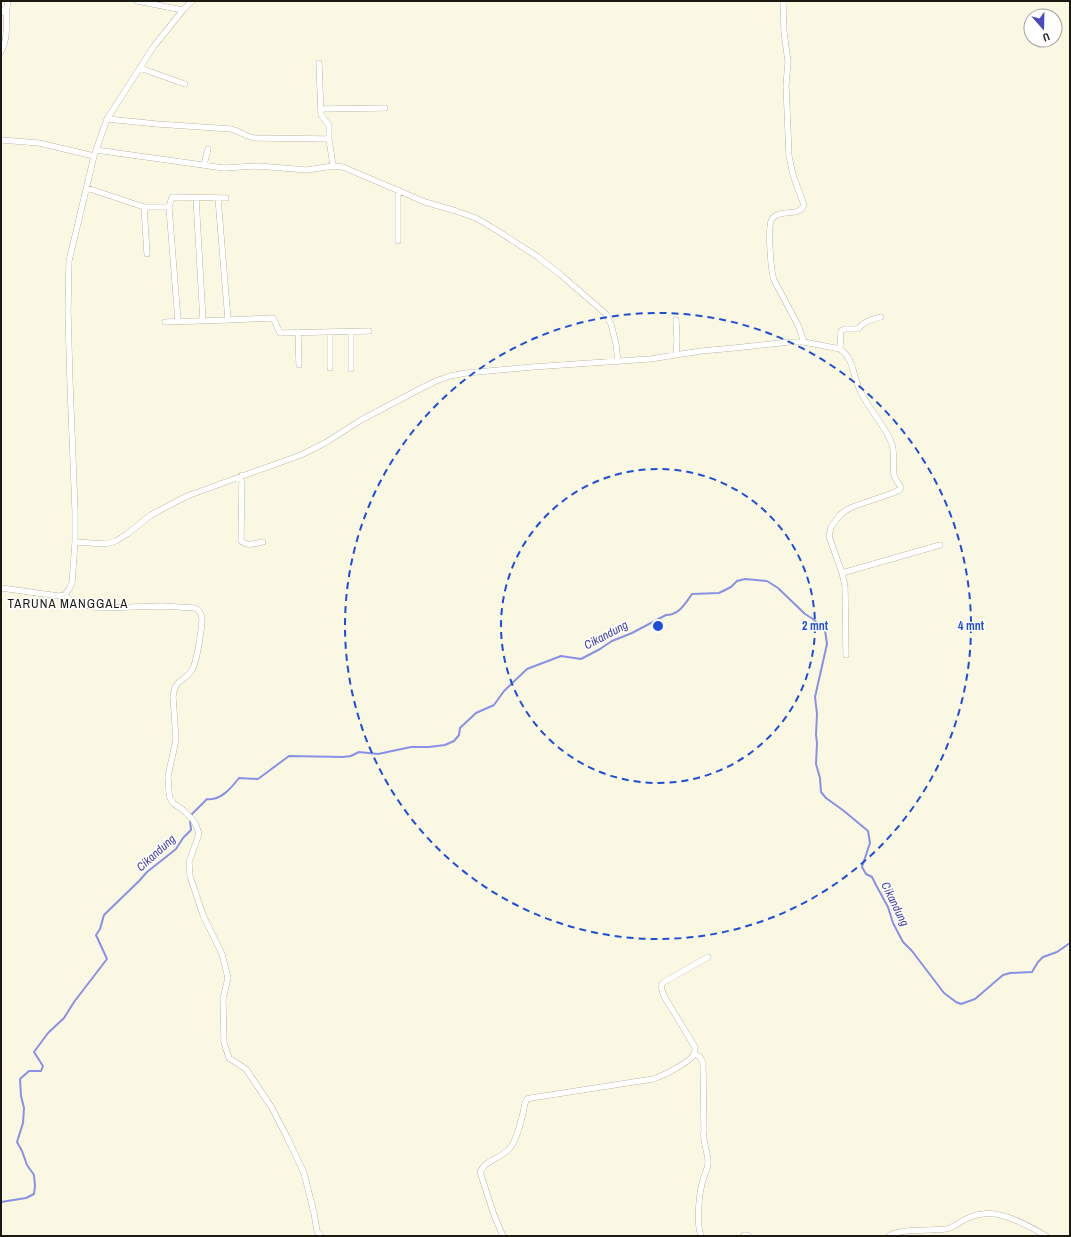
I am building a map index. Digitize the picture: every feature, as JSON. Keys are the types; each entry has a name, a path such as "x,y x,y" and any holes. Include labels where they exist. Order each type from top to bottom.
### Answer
{"street":[{"path":"1,52 4,46 6,34 5,18 8,1"},
{"path":"137,1 183,10"},
{"path":"1,588 59,596 65,594 72,583 75,542 68,311 69,261 95,153 107,119 154,46 192,1"},
{"path":"783,1 784,32 788,62 786,85 789,156 793,175 804,205 799,211 780,214 772,218 769,230 771,265 772,276 798,325 804,342"},
{"path":"1,13 7,8"},
{"path":"320,63 322,117 329,125 329,139 333,166"},
{"path":"140,68 185,84"},
{"path":"321,109 385,108"},
{"path":"107,119 231,129 255,138 329,139"},
{"path":"1,140 39,143 95,153 204,164 224,168 258,166 307,170 343,166 425,202 456,210 476,218 538,257 601,310 609,319 616,344 618,362"},
{"path":"204,164 208,149"},
{"path":"87,188 144,207 169,207"},
{"path":"398,190 398,241"},
{"path":"178,321 169,207 172,197 226,198"},
{"path":"196,198 203,321"},
{"path":"218,198 228,320"},
{"path":"144,207 147,254"},
{"path":"840,349 841,331 844,329 858,328 869,320 881,316"},
{"path":"165,322 273,318 280,333 369,331"},
{"path":"676,320 676,355"},
{"path":"298,332 299,365"},
{"path":"330,332 330,368"},
{"path":"351,332 351,369"},
{"path":"75,542 106,544 116,541 150,515 187,496 301,455 325,443 361,420 436,381 450,376 466,373 532,367 650,359 701,351 789,342 804,342 840,349 845,352 867,404 888,435 894,452 894,478 900,488 893,493 848,509 840,515 831,526 829,536 842,573 845,594 846,655"},
{"path":"242,475 242,541 248,545 263,542"},
{"path":"842,573 940,545"},
{"path":"65,594 70,600 77,603 99,608 162,606 196,608 199,610 202,617 195,665 191,671 176,684 174,689 173,696 176,740 168,776 169,792 173,803 193,820 199,834 189,862 190,876 203,915 222,954 228,978 223,999 224,1043 226,1050 229,1058 246,1069 272,1108 288,1139 304,1173 317,1231 320,1236"},
{"path":"503,1236 494,1215 480,1172 482,1166 509,1150 514,1143 525,1103 531,1098 653,1079 693,1057 695,1047 664,996 661,985 708,957"},
{"path":"694,1053 700,1057 703,1063 703,1140 708,1163 700,1192 698,1206 699,1231 701,1236"},
{"path":"889,1236 892,1234 905,1232 955,1226 966,1219 984,1213 998,1214 1027,1225 1046,1236"},
{"path":"743,1236 749,1236"}],"waterway":[{"name":"Cikandung","path":"190,816 207,799 217,798 226,793 239,778 258,779 289,756 343,757 351,756 359,752 378,754 411,747 445,745 454,741 459,735 460,728 476,713 494,705 504,691 527,669 561,656 581,659 612,641 632,633 666,615 675,613 687,602 692,594 719,593 731,587 737,581 745,579 767,581 778,588 805,614 825,630 827,644 815,697 817,714 816,764 820,778 821,792 826,798 868,831 870,843 862,867 866,874 872,877 888,907 893,923 903,942 912,951 944,993 961,1004 975,999 1003,975 1010,973 1032,972 1043,957 1057,952 1070,943"},
{"name":"Cikandung","path":"1,1202 26,1198 34,1194 34,1175 27,1165 17,1142 23,1123 24,1108 21,1096 20,1079 29,1071 41,1071 43,1066 34,1052 48,1033 64,1018 74,1002 107,959 96,935 100,929 104,915 147,872 176,849 183,838 191,830 190,820"}],"district":[{"name":"TARUNA MANGGALA","path":"68,603"}]}
